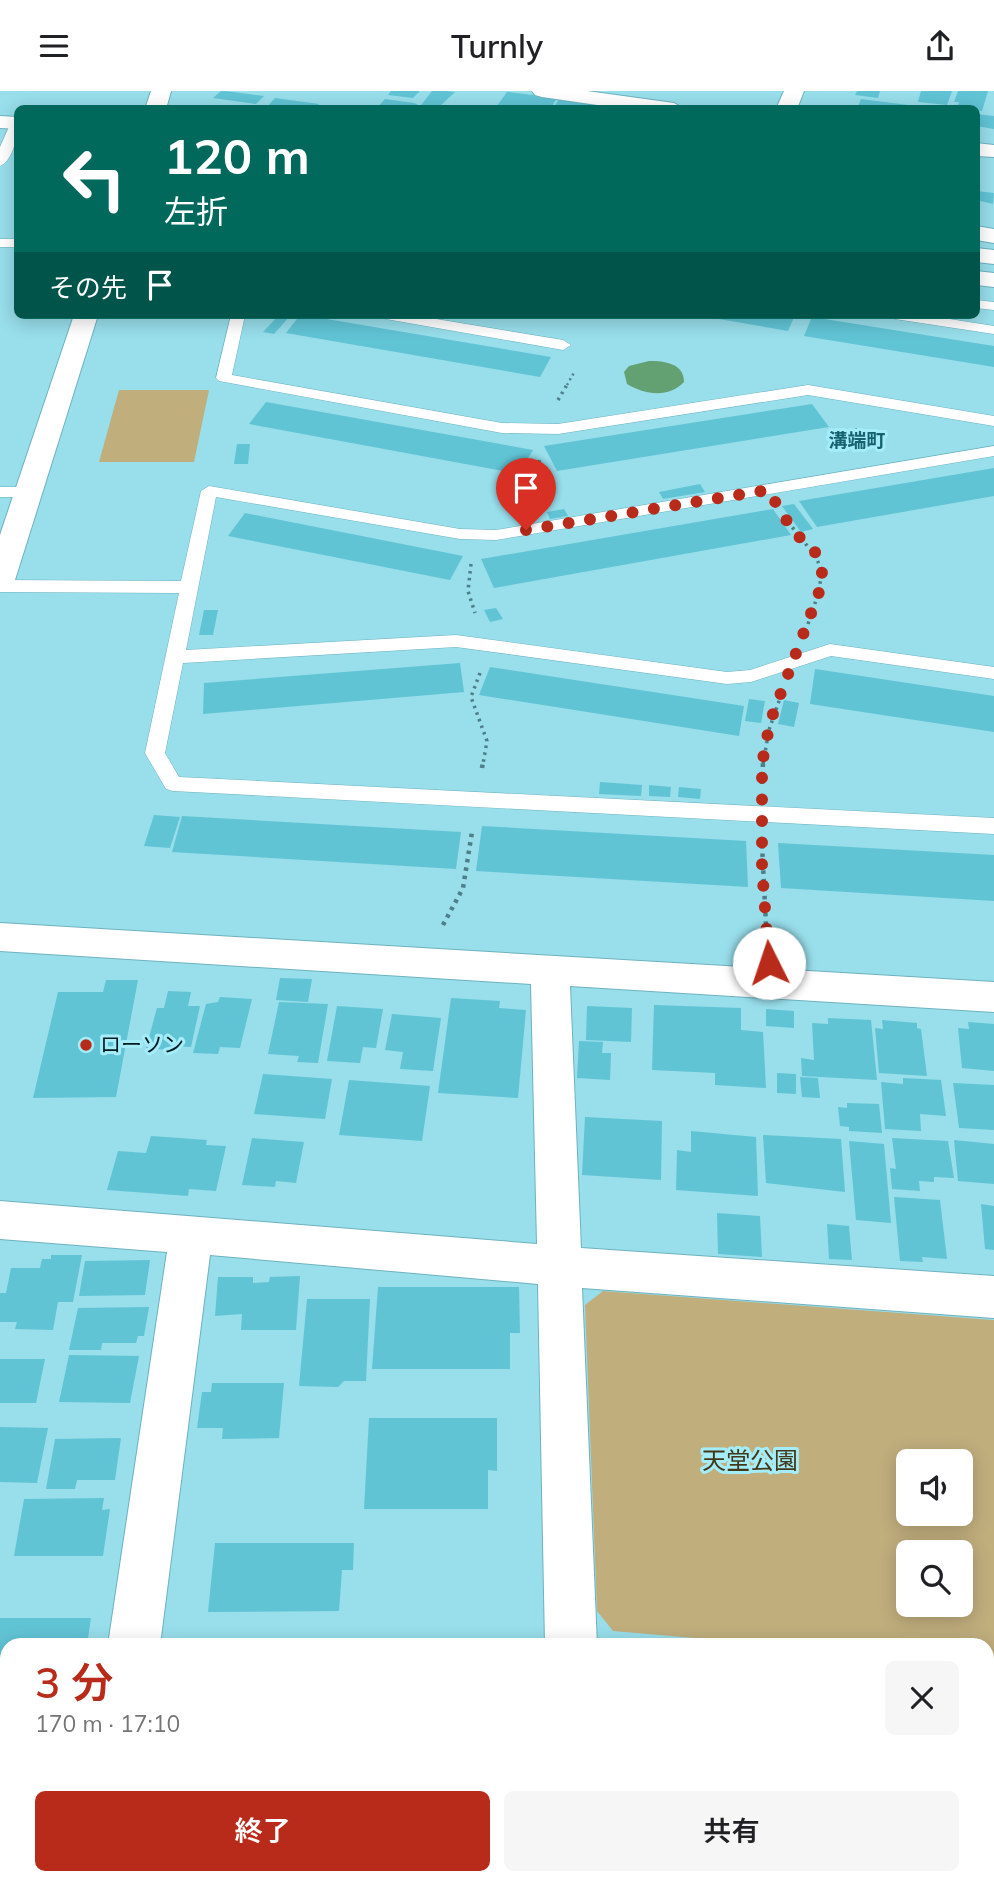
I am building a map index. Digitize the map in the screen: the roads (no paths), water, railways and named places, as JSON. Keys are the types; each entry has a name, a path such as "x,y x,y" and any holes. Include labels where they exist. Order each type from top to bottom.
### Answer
{"street":[{"path":"542,91 649,105"},
{"path":"0,580 85,319"},
{"path":"0,937 994,997"},
{"path":"550,970 570,1638"},
{"path":"0,1220 559,1266 994,1297"},
{"path":"135,1638 191,1234"}],"lane":[{"path":"0,162 9,130"},
{"path":"237,319 224,378 502,428 558,429 808,390 994,421"},
{"path":"410,319 563,345"},
{"path":"921,319 994,330"},
{"path":"994,451 496,535 460,534 209,491 155,753 173,784 994,826"},
{"path":"0,492 29,492"},
{"path":"0,586 189,587"},
{"path":"175,657 456,641 739,678 820,651 840,650 994,673"}],"place":[{"name":"ローソン","path":"86,1045"}],"district":[{"name":"溝端町","path":"857,440"}],"park label":[{"name":"天堂公園","path":"750,1461"}]}
